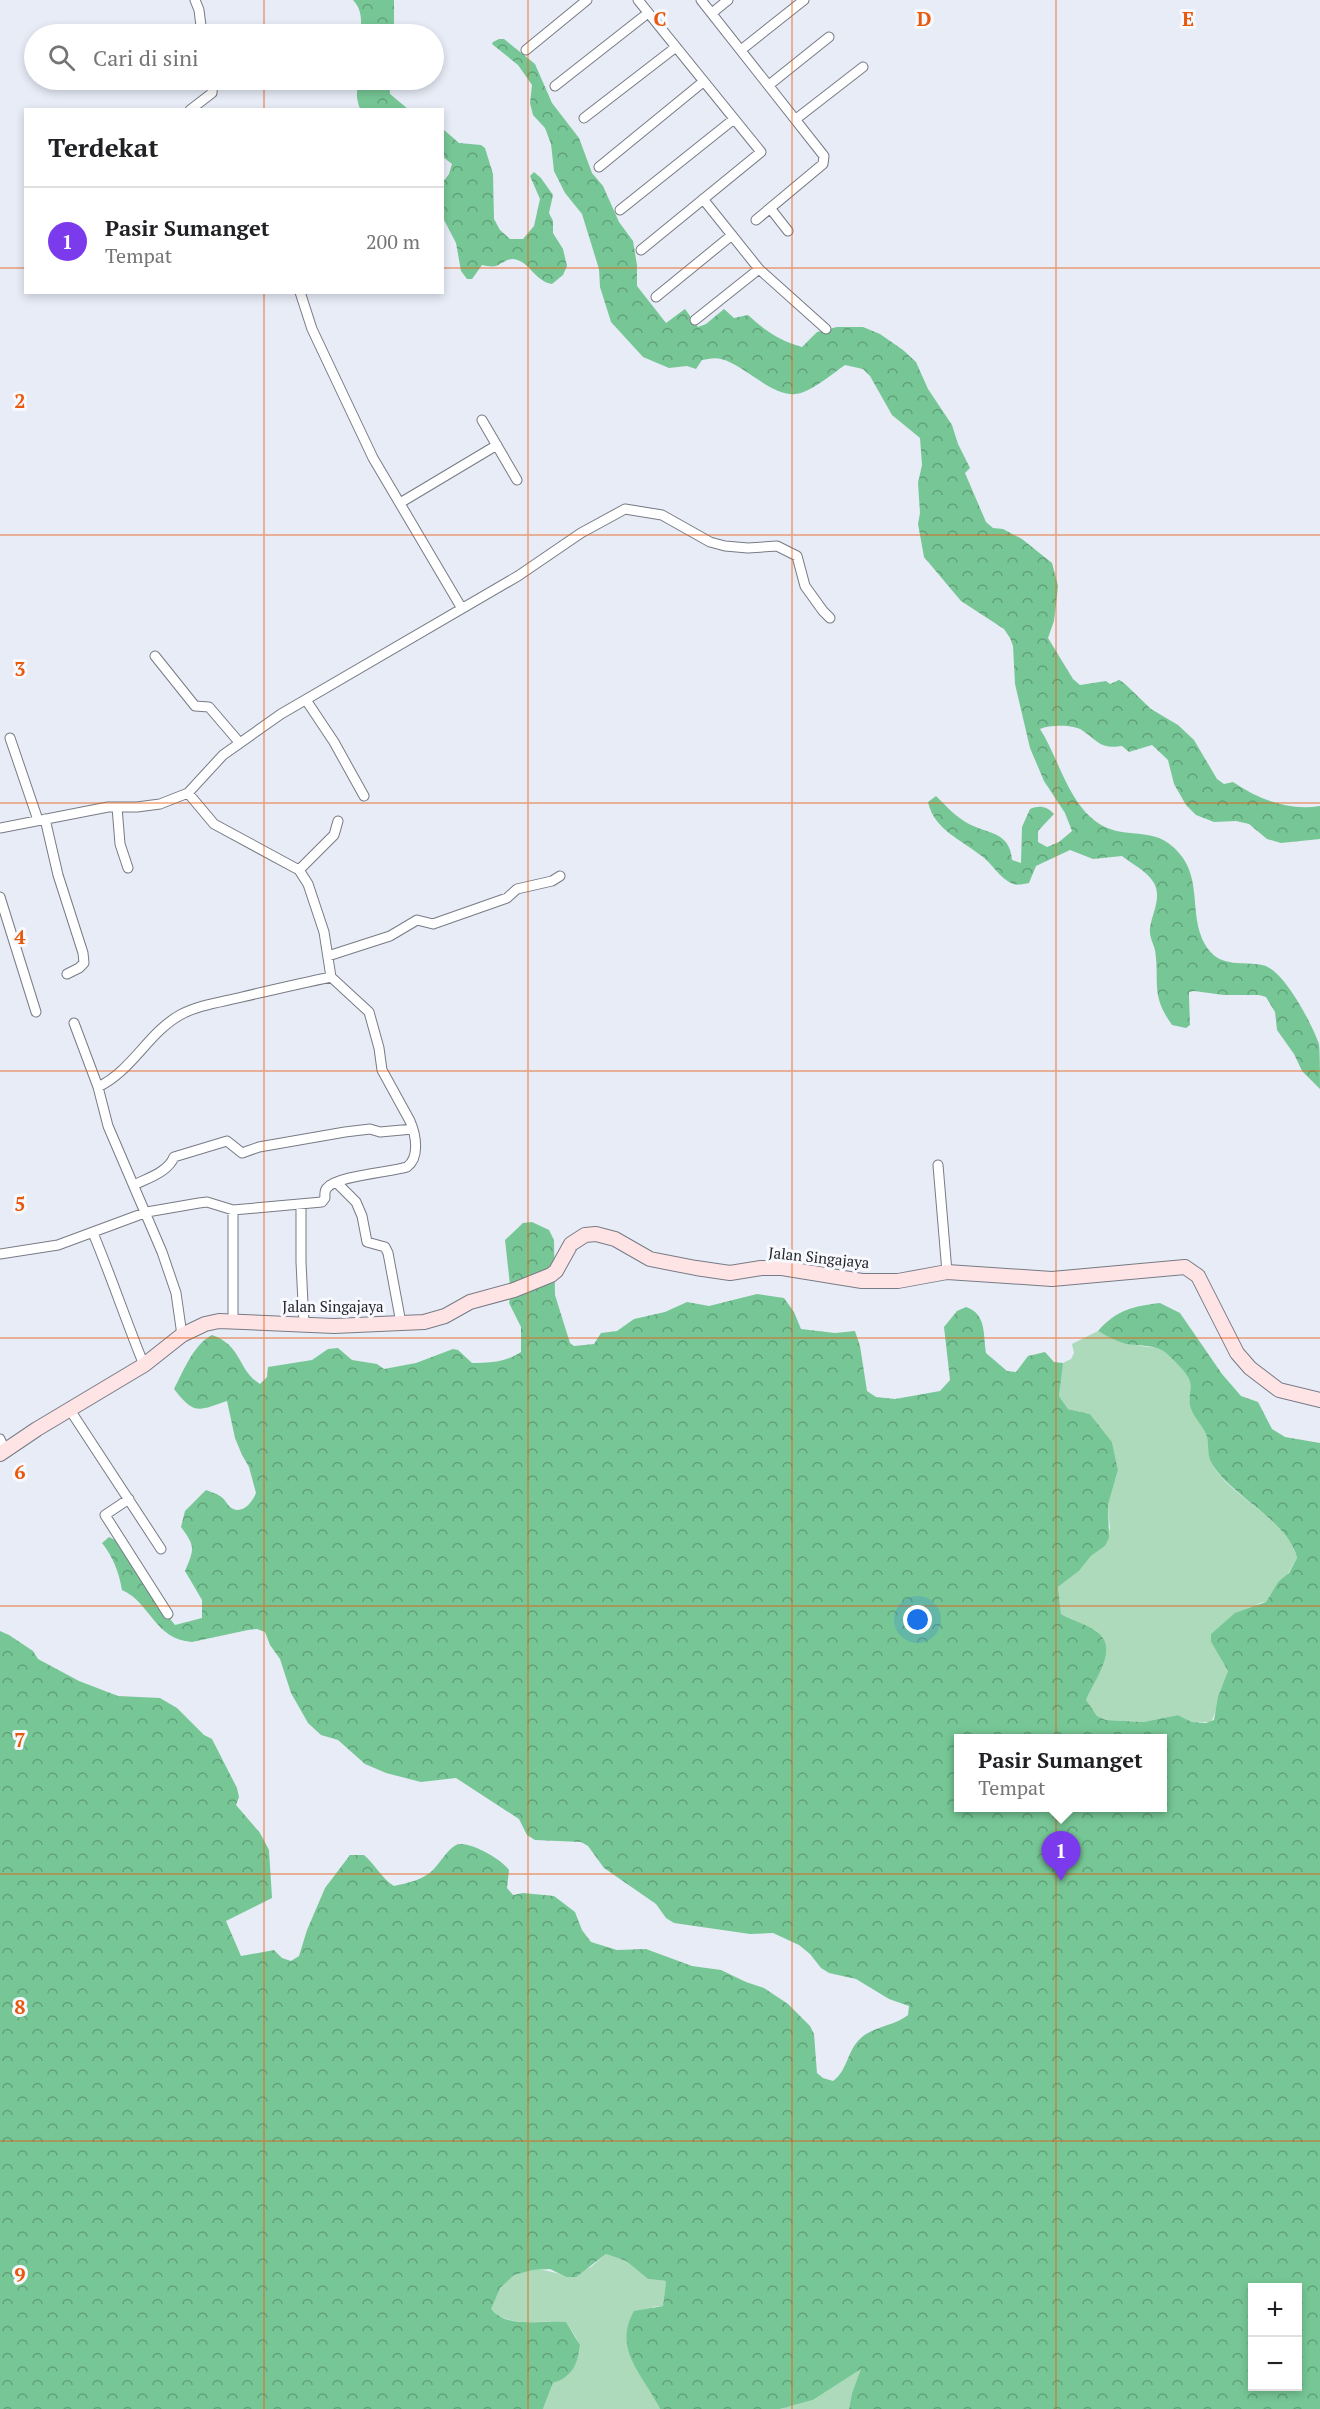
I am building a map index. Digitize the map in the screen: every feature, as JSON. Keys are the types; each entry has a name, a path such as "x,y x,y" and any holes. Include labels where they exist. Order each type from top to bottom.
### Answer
{"street":[{"path":"195,0 199,10 200,24"},
{"path":"526,50 587,0"},
{"path":"639,0 761,152 641,250"},
{"path":"701,0 824,156 825,160 756,220"},
{"path":"711,13 728,0"},
{"path":"741,50 804,0"},
{"path":"555,86 648,12"},
{"path":"769,85 829,37"},
{"path":"584,118 676,47"},
{"path":"796,119 863,67"},
{"path":"599,167 704,82"},
{"path":"193,108 212,93 212,90"},
{"path":"620,210 734,119"},
{"path":"704,199 759,269 826,329"},
{"path":"770,208 788,231"},
{"path":"656,297 732,236"},
{"path":"695,320 759,269"},
{"path":"301,294 312,328 373,458 461,607"},
{"path":"482,420 517,480"},
{"path":"400,503 497,446"},
{"path":"0,828 117,807 160,804 188,793 223,755 239,742 461,607 518,576 581,533 625,509 662,515 710,542 725,546 784,547 797,556 805,586 830,618"},
{"path":"155,656 195,706 209,707 239,742"},
{"path":"306,700 334,742 364,796"},
{"path":"10,738 42,820 84,953 84,963 67,974"},
{"path":"0,1254 58,1245 147,1212 207,1202 232,1210 322,1202 326,1198 325,1191 328,1187 351,1178 407,1167 416,1155 413,1129 382,1070 379,1048 369,1012 331,977 313,895 298,870 214,824 188,793"},
{"path":"117,807 120,844 128,868"},
{"path":"298,870 334,835 338,820"},
{"path":"328,956 390,936 417,920 433,924 507,898 517,888 552,881 560,876"},
{"path":"0,897 36,1012"},
{"path":"98,1087 111,1080 154,1037 180,1015 211,1004 331,977"},
{"path":"74,1023 98,1087 108,1126 147,1212 176,1293 182,1335"},
{"path":"134,1185 164,1169 171,1164 174,1157 223,1142 230,1142 242,1153 259,1147 345,1132 370,1129 380,1132 413,1129"},
{"path":"938,1166 947,1272"},
{"path":"337,1183 356,1202 362,1216 367,1242 385,1247 388,1253 401,1323"},
{"path":"301,1204 304,1324"},
{"path":"232,1210 233,1322"},
{"path":"93,1233 144,1365"},
{"name":"Jalan Singajaya","path":"2,1448 144,1365 182,1335 210,1322 334,1326 435,1320 470,1302 514,1290 551,1275 556,1271 571,1244 585,1235 597,1234 615,1239 650,1259 730,1273 761,1268 782,1268 862,1281 898,1281 947,1272 1052,1279 1185,1268 1198,1276 1237,1353 1250,1368 1280,1390 1320,1400"},
{"path":"70,1410 162,1549"},
{"path":"129,1499 105,1515 168,1614"}],"green space":[{"path":"353,0 394,0 394,24 361,24 358,7"},
{"path":"499,39 504,39 535,64 552,103 579,138 592,173 603,186 619,222 633,241 637,265 637,286 666,323 685,309 698,327 706,324 724,309 734,318 748,315 773,334 802,347 817,332 837,327 863,327 880,334 903,350 916,362 928,389 952,425 958,444 970,468 965,473 986,522 993,528 1003,529 1022,539 1052,563 1058,586 1054,621 1048,638 1073,679 1080,685 1106,681 1110,684 1119,680 1124,683 1151,709 1178,725 1194,740 1217,779 1224,784 1233,782 1275,803 1297,807 1320,806 1320,839 1281,843 1267,839 1249,824 1236,821 1214,822 1196,815 1186,805 1174,784 1168,760 1152,745 1129,752 1122,746 1100,744 1074,727 1056,726 1040,729 1074,796 1093,819 1115,831 1146,835 1165,841 1174,847 1183,858 1192,880 1198,927 1208,949 1226,961 1270,968 1287,986 1296,998 1319,1044 1320,1089 1302,1071 1294,1054 1277,1030 1275,1012 1266,997 1189,992 1190,1025 1186,1028 1172,1025 1158,996 1155,950 1150,934 1157,900 1156,889 1147,875 1122,856 1093,859 1070,850 1036,866 1029,883 1013,884 1003,878 983,857 950,834 936,820 928,802 936,796 964,821 1003,839 1012,860 1021,863 1022,827 1030,809 1043,807 1054,814 1038,831 1038,842 1047,847 1059,842 1072,831 1065,813 1044,781 1030,748 1015,684 1013,646 1010,638 1004,629 961,601 924,557 918,524 920,513 918,483 922,465 920,438 892,415 870,376 863,369 845,365 812,388 791,394 771,387 721,359 702,360 696,369 687,366 669,368 643,357 611,322 600,287 599,269 582,214 565,193 554,171 551,144 545,128 533,115 530,103 532,85 518,65 492,44"},
{"path":"358,90 390,90 390,94 407,108 360,108"},
{"path":"444,130 459,143 481,145 485,148 493,174 494,219 500,230 510,239 523,239 534,226 540,199 530,176 534,172 541,178 553,195 549,213 553,221 553,233 563,249 567,266 563,275 552,284 541,279 524,263 513,259 496,266 482,265 472,279 467,279 461,271 456,243 444,220 444,181 452,164 444,158"},
{"path":"532,1222 549,1230 554,1240 555,1295 570,1343 574,1346 594,1344 601,1333 617,1331 634,1319 665,1312 687,1302 709,1306 757,1294 784,1298 794,1312 801,1329 835,1333 855,1331 860,1346 867,1391 876,1397 895,1399 940,1391 950,1380 944,1327 957,1311 966,1307 973,1310 981,1320 986,1353 1007,1371 1016,1372 1028,1356 1045,1352 1054,1362 1063,1363 1059,1396 1068,1409 1090,1414 1112,1442 1118,1470 1108,1505 1109,1538 1105,1546 1058,1587 1061,1614 1096,1631 1103,1638 1106,1646 1103,1665 1086,1700 1097,1716 1106,1720 1143,1722 1178,1715 1192,1722 1206,1723 1214,1720 1218,1697 1228,1671 1211,1642 1211,1634 1235,1613 1266,1602 1278,1582 1289,1573 1297,1558 1283,1532 1221,1476 1212,1464 1206,1433 1190,1406 1190,1382 1183,1371 1167,1354 1157,1348 1123,1343 1098,1331 1112,1318 1126,1310 1142,1306 1160,1303 1180,1313 1222,1374 1241,1396 1258,1402 1272,1429 1285,1437 1320,1443 1320,2409 849,2409 861,2369 813,2400 780,2409 660,2409 633,2362 628,2350 627,2338 628,2325 634,2311 663,2306 666,2281 648,2279 626,2261 606,2254 576,2277 566,2277 550,2269 532,2270 514,2275 500,2288 491,2309 498,2315 516,2322 566,2322 580,2345 573,2369 565,2377 553,2383 543,2409 0,2409 0,1631 33,1651 38,1659 79,1681 118,1696 160,1698 177,1708 204,1735 212,1739 237,1788 239,1797 236,1805 260,1833 269,1850 272,1898 226,1921 241,1956 274,1950 282,1958 291,1961 299,1956 307,1930 325,1888 350,1855 364,1855 394,1886 425,1876 453,1847 461,1844 492,1856 505,1866 509,1870 507,1888 513,1895 523,1893 554,1896 575,1912 582,1930 591,1942 617,1950 646,1949 692,1966 721,1970 764,1988 788,2004 810,2026 814,2034 817,2073 823,2078 833,2081 838,2077 854,2046 863,2036 908,2015 909,2006 889,1999 856,1979 829,1973 821,1968 799,1945 773,1933 750,1934 674,1923 666,1918 656,1904 604,1868 588,1846 581,1842 535,1840 527,1835 519,1819 456,1778 421,1782 386,1773 365,1764 338,1740 321,1735 308,1723 291,1693 280,1659 270,1645 265,1632 257,1629 248,1630 192,1642 179,1639 161,1628 140,1603 122,1590 115,1565 102,1543 109,1537 117,1541 154,1599 175,1625 202,1618 202,1600 185,1571 192,1548 181,1527 185,1511 206,1490 223,1498 230,1507 238,1510 246,1507 256,1493 249,1467 235,1438 227,1401 209,1407 192,1407 174,1389 190,1359 205,1339 212,1335 229,1345 247,1372 260,1384 267,1377 268,1367 312,1360 328,1349 338,1348 352,1360 377,1364 384,1369 416,1363 453,1349 458,1350 472,1363 492,1362 510,1358 521,1352 521,1327 509,1303 511,1294 505,1240 523,1223"},
{"path":"1098,1331 1119,1340 1161,1350 1183,1371 1190,1382 1190,1406 1206,1433 1212,1464 1232,1488 1283,1531 1292,1544 1297,1558 1286,1577 1278,1582 1266,1602 1260,1603 1211,1634 1211,1642 1228,1671 1211,1722 1192,1722 1178,1715 1143,1722 1106,1720 1097,1716 1085,1700 1104,1639 1097,1631 1061,1614 1058,1587 1105,1546 1110,1528 1108,1505 1118,1470 1112,1442 1090,1414 1068,1409 1059,1396 1062,1366 1071,1359 1074,1353 1072,1344"},
{"path":"606,2254 626,2261 648,2279 666,2281 663,2306 652,2307 657,2404 660,2409 543,2409 553,2383 568,2373 576,2361 580,2350 577,2339 566,2322 516,2321 498,2315 490,2309 502,2286 510,2277 518,2273 526,2270 542,2270 566,2277 591,2267"},
{"path":"862,2368 852,2393 849,2409 780,2409 813,2400"}],"place":[{"name":"Pasir Sumanget","path":"1061,1881"}]}
